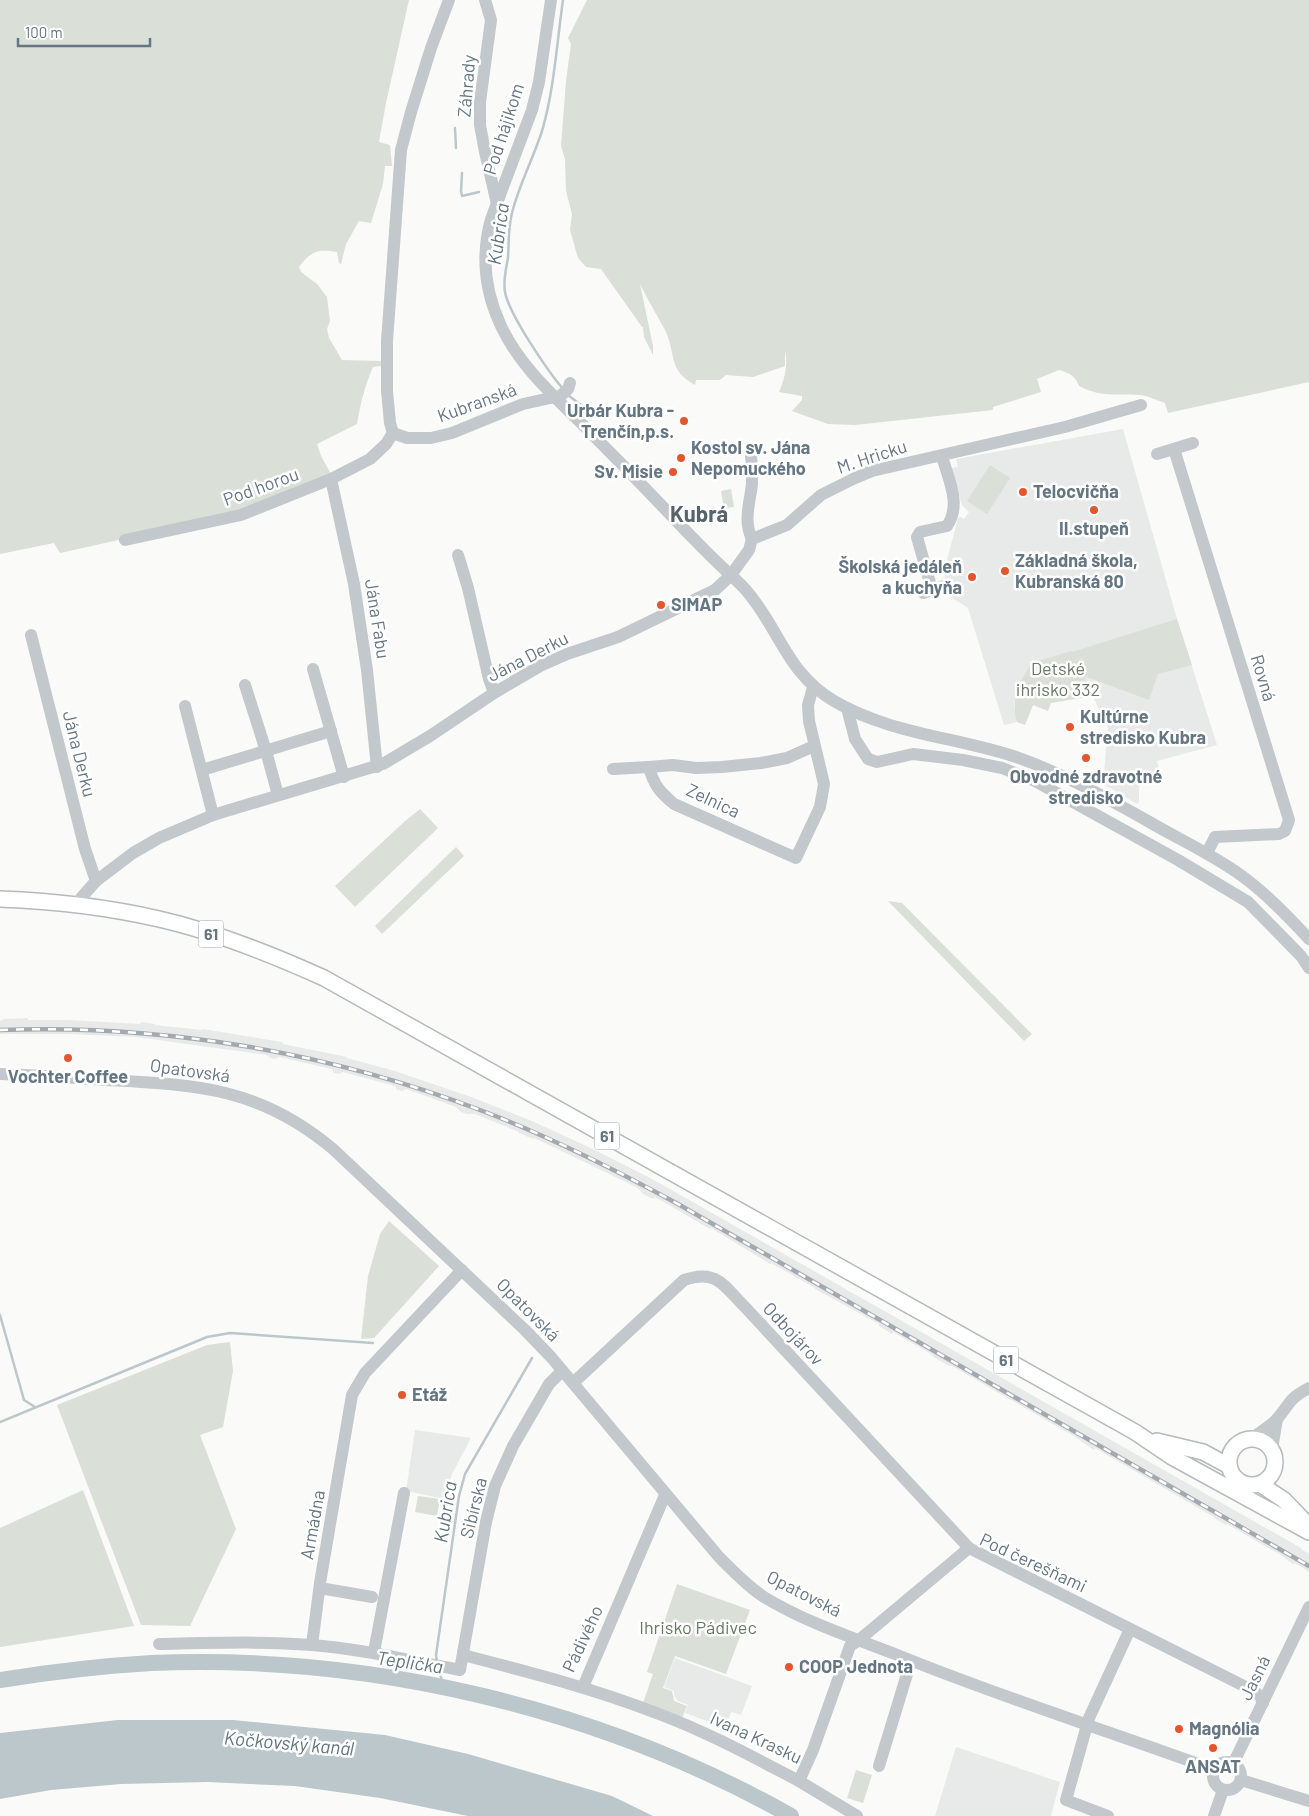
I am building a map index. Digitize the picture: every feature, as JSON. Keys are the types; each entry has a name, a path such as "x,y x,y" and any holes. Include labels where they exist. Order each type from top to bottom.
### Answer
{"main road":[{"name":"61","path":"0,899 80,905 146,916 201,930 270,954 324,978 1135,1432 1172,1457 1309,1532"},
{"name":"61","path":"1135,1432 1170,1445 1203,1452 1229,1466 1235,1478 1240,1482 1254,1486 1260,1484 1284,1500 1309,1526"},
{"name":"61","path":"1203,1452 1234,1448 1238,1443 1251,1439"},
{"path":"1251,1439 1263,1441 1272,1449"},
{"path":"1229,1466 1229,1460 1234,1448"},
{"name":"61","path":"1272,1449 1276,1465 1274,1473 1284,1500"},
{"path":"1260,1484 1268,1480 1274,1473"}],"street":[{"path":"393,433 387,391 388,341 401,150 411,112 449,0"},
{"name":"Záhrady","path":"485,0 491,20 480,102 480,125 484,152 497,204"},
{"name":"Pod hájikom","path":"551,0 539,82 532,110 497,204 486,238 485,252 489,291 501,326 512,346 530,370 562,393"},
{"path":"562,393 752,598 798,671 813,687 865,717 917,733 1009,755 1042,767 1117,804 1206,853 1258,889 1274,902 1309,939"},
{"name":"Kubranská","path":"393,433 407,438 430,438 452,433 523,404 562,393"},
{"name":"M. Hricku","path":"752,539 787,525 821,495 852,479 890,466 942,456 1065,427 1141,405"},
{"name":"Pod horou","path":"125,540 241,515 331,479 370,459 386,444 393,433"},
{"path":"1157,454 1193,443"},
{"name":"Rovná","path":"1174,449 1289,820 1285,831 1278,834 1215,837 1206,853"},
{"path":"732,575 749,550 752,539 749,533 748,512 752,484 751,456"},
{"path":"942,456 956,505 948,526 920,532 917,538 928,591 946,584"},
{"name":"Jána Fabu","path":"331,479 354,584 367,670 377,767"},
{"path":"458,555 494,693"},
{"name":"Jána Derku","path":"80,905 81,898 96,880 133,853 173,832 213,815 377,767 405,752 494,693 558,658 618,637 715,590 732,575"},
{"name":"Jána Derku","path":"31,635 83,840 96,880"},
{"path":"313,669 344,776"},
{"path":"245,685 278,795"},
{"name":"Zelnica","path":"813,687 808,705 814,746 824,784 820,807 796,858 674,804 653,782 649,767 674,765 696,768 722,768 787,758 814,746"},
{"path":"185,706 213,815"},
{"path":"847,708 855,740 868,758 878,762 913,754 963,760 1002,768 1035,782 1178,860 1248,902 1305,953 1309,968"},
{"path":"202,770 330,730"},
{"path":"913,754 917,733"},
{"path":"963,760 966,744"},
{"path":"613,769 649,767"},
{"path":"1035,782 1042,767"},
{"path":"1109,822 1117,804"},
{"path":"1178,860 1187,843"},
{"path":"1248,902 1258,889"},
{"name":"Opatovská","path":"0,1074 193,1086 234,1095 271,1108 328,1144 537,1343 573,1383 665,1495 719,1557 740,1579 763,1596 792,1612 955,1679 1215,1770"},
{"name":"Armádna","path":"312,1644 352,1396 365,1373 462,1270"},
{"name":"Odbojárov","path":"573,1383 684,1280 696,1276 714,1278 744,1306 969,1548"},
{"name":"Sibírska","path":"374,1652 454,1668 463,1655 486,1522 495,1486 513,1446 549,1384 562,1371"},
{"path":"1251,1439 1277,1420 1287,1404 1297,1394 1309,1388"},
{"path":"1272,1449 1277,1420"},
{"path":"159,1644 312,1644 374,1652 404,1494"},
{"name":"Pádivého","path":"463,1655 583,1687 665,1495"},
{"name":"Pod čerešňami","path":"859,1640 969,1548 1258,1692 1263,1703"},
{"path":"320,1588 372,1597"},
{"name":"Jasná","path":"1233,1764 1309,1607"},
{"path":"1108,1816 1066,1800 1087,1724 1130,1629"},
{"name":"Ivana Krasku","path":"583,1687 659,1714 729,1744 799,1781 813,1750 850,1646 859,1640"},
{"path":"880,1766 911,1661"},
{"path":"1225,1763 1233,1764 1240,1770 1241,1780 1236,1787 1223,1790 1214,1782 1215,1770 1218,1766 1225,1763"},
{"path":"1241,1780 1309,1802"},
{"path":"799,1781 857,1816"},
{"path":"1214,1816 1223,1790"}],"shaded area":[{"path":"1123,429 1177,619 1217,745 1157,761 1161,777 1139,783 1139,802 1137,804 1103,784 1108,728 1071,651 1016,694 1014,705 1017,722 1004,725 968,608 943,590 947,560 958,518 964,519 969,512 962,505 951,468 958,467 956,459"},
{"path":"28,1018 28,1020 140,1024 141,1022 203,1029 282,1042 283,1044 347,1057 395,1071 471,1097 532,1121 654,1180 1301,1548 1309,1554 1309,1572 1095,1448 1094,1450 1072,1435 935,1358 893,1332 892,1334 879,1326 879,1324 770,1264 711,1228 655,1197 653,1199 643,1194 638,1188 534,1138 475,1114 461,1112 456,1107 406,1089 402,1091 397,1090 395,1086 343,1072 339,1074 334,1073 332,1069 279,1057 275,1059 267,1055 136,1037 69,1034 0,1034 0,1021 4,1019"},
{"path":"415,1430 471,1438 452,1474 444,1499 406,1491"},
{"path":"675,1658 752,1686 741,1715 731,1712 726,1728 685,1713 688,1705 678,1701 674,1696 674,1691 664,1687"},
{"path":"956,1747 1060,1782 1051,1816 935,1816"}],"green space":[{"path":"0,0 409,0 379,142 390,145 392,166 385,166 383,184 371,223 359,221 346,244 341,264 339,263 337,252 319,251 307,257 299,267 301,272 317,284 327,297 330,321 327,329 329,338 342,360 381,361 382,366 373,367 363,395 357,424 317,444 331,474 231,515 60,553 54,543 0,554"},
{"path":"587,0 1309,0 1309,382 1168,413 1165,403 1141,395 1108,394 1088,390 1079,386 1076,379 1071,375 1059,370 1037,379 1041,392 993,407 993,410 855,425 828,424 792,411 802,400 802,396 779,392 785,371 786,361 785,350 785,366 753,377 726,375 720,380 696,380 695,385 680,374 674,362 666,332 640,284 653,346 653,355 644,337 643,327 601,269 586,267 578,258 570,230 572,214 566,191 565,159 561,146 571,44 568,38"},
{"path":"990,465 1010,478 987,514 967,501"},
{"path":"731,489 734,507 724,508 721,491"},
{"name":"Detské ihrisko 332","path":"1177,619 1192,665 1158,674 1149,700 1084,676 1093,696 1051,703 1048,711 1033,705 1025,725 1017,722 1015,706 1017,691 1032,663"},
{"path":"420,809 438,828 355,907 335,886"},
{"path":"456,847 464,856 382,934 375,926"},
{"path":"888,901 902,903 1032,1034 1024,1041"},
{"path":"389,1221 439,1266 374,1338 361,1339 368,1276 380,1234"},
{"path":"230,1342 233,1371 223,1427 200,1435 236,1529 190,1626 141,1625 57,1405 207,1345"},
{"path":"83,1490 134,1626 0,1647 0,1528"},
{"path":"418,1496 440,1499 437,1516 415,1512"},
{"name":"Ihrisko Pádivec","path":"677,1584 750,1610 726,1674 675,1656 663,1688 672,1691 674,1701 687,1706 682,1718 643,1703 653,1674 647,1672"},
{"path":"856,1770 872,1775 863,1803 847,1798"}],"water":[{"name":"Kočkovský kanál","path":"118,1720 233,1720 385,1735 468,1754 612,1796 653,1816 468,1816 380,1798 295,1786 207,1782 121,1784 51,1790 0,1799 0,1733"}],"waterway":[{"name":"Kubrica","path":"563,0 550,100 542,131 518,192 512,213 504,283 508,302 521,327 563,389"},
{"path":"455,128 456,148"},
{"path":"462,173 462,196 479,192"},
{"name":"Kubrica","path":"568,395 595,416"},
{"path":"0,1315 24,1400 35,1407"},
{"path":"0,1422 207,1337 230,1333 373,1343"},
{"name":"Kubrica","path":"437,1661 436,1655 459,1496 465,1474 532,1358"},
{"name":"Teplička","path":"0,1680 38,1674 151,1663 234,1663 317,1668 399,1679 482,1696 562,1718 641,1745 718,1778 791,1816"},
{"name":"Kubrica","path":"439,1671 444,1687"}],"railway":[{"path":"0,1030 61,1029 122,1032 183,1037 244,1046 364,1072 422,1090 506,1120 581,1154 678,1204 1309,1566"}],"place":[{"name":"Urbár Kubra - Trenčín,p.s.","path":"684,421"},
{"name":"Kostol sv. Jána Nepomuckého","path":"681,458"},
{"name":"Sv. Misie","path":"673,472"},
{"name":"Telocvičňa","path":"1023,492"},
{"name":"II.stupeň","path":"1094,510"},
{"name":"Základná škola, Kubranská 80","path":"1005,571"},
{"name":"Školská jedáleň a kuchyňa","path":"972,577"},
{"name":"SIMAP","path":"661,605"},
{"name":"Kultúrne stredisko Kubra","path":"1070,727"},
{"name":"Obvodné zdravotné stredisko","path":"1086,758"},
{"name":"Vochter Coffee","path":"68,1058"},
{"name":"Etáž","path":"402,1395"},
{"name":"COOP Jednota","path":"789,1667"},
{"name":"Magnólia","path":"1179,1729"},
{"name":"ANSAT","path":"1213,1748"}],"district":[{"name":"Kubrá","path":"699,514"}]}
